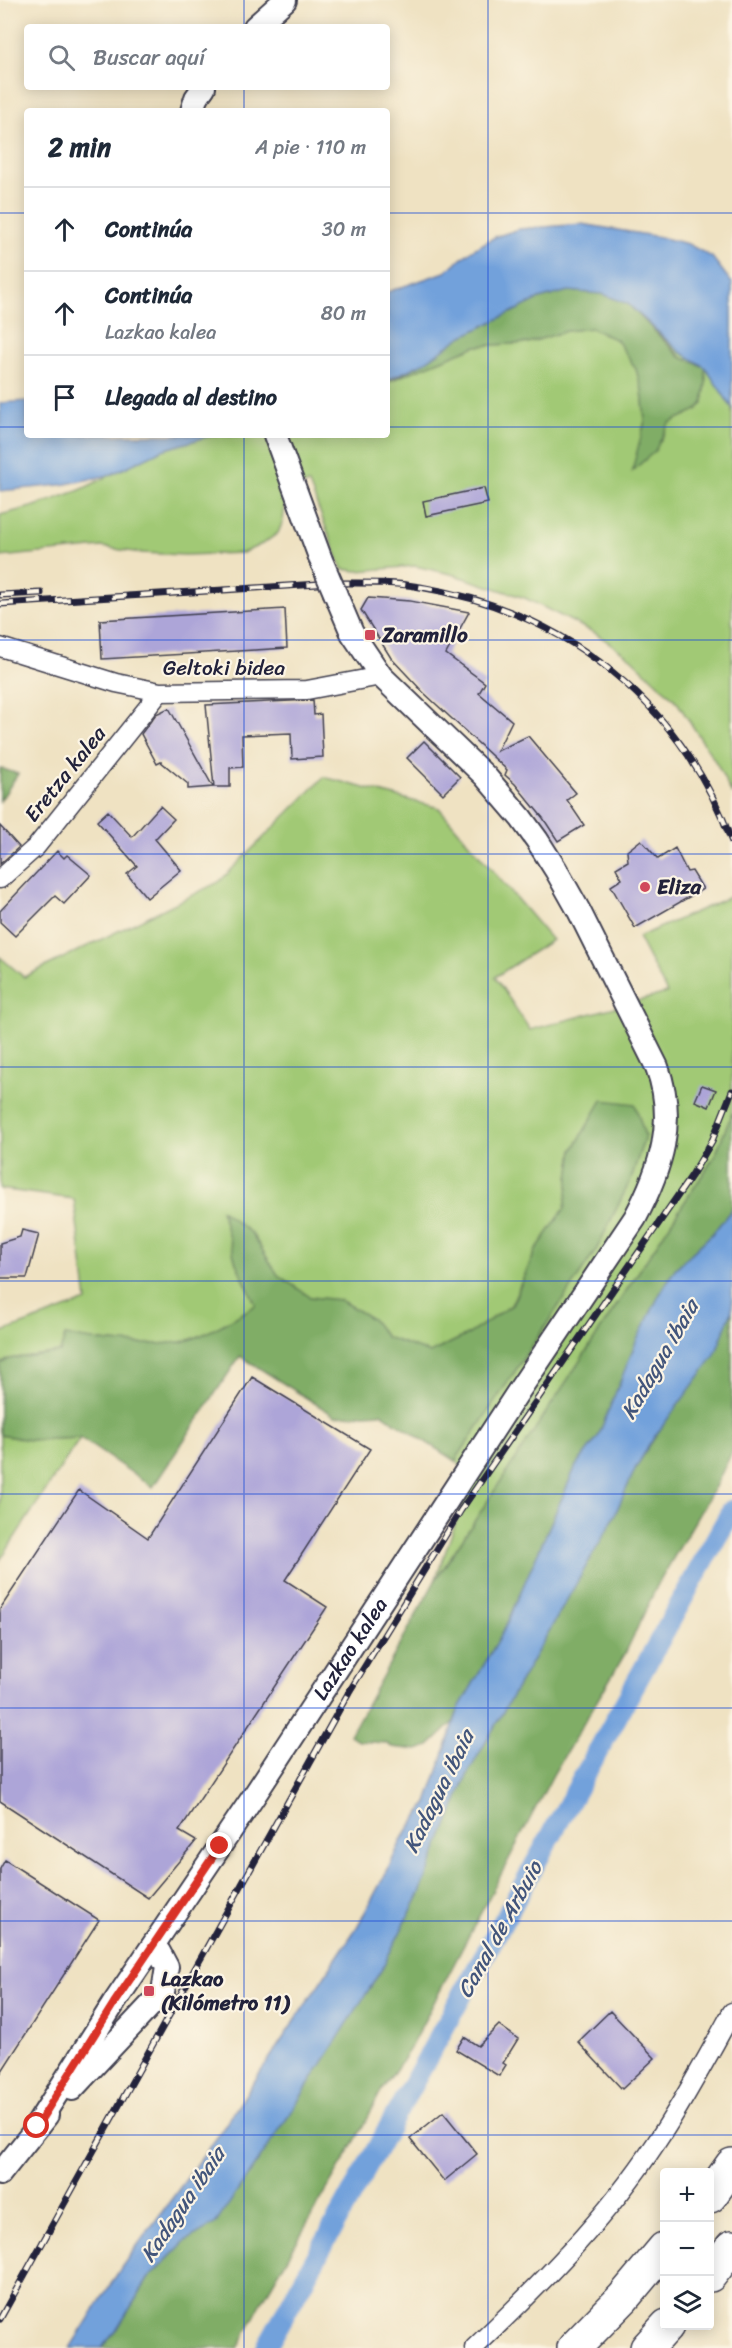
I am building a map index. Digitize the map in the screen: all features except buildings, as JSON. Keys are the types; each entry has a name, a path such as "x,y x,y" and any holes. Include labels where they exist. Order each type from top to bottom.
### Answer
{"highway":[{"path":"714,2190 732,2165"},
{"path":"714,2270 732,2247"},
{"path":"574,2348 623,2298 660,2254"},
{"path":"647,2348 663,2330"}],"street":[{"path":"258,24 285,0"},
{"path":"193,108 202,90"},
{"name":"Lazkao kalea","path":"37,2126 153,1946 635,1218 659,1165 664,1139 666,1112 663,1084 604,958 556,870 526,826 485,776 381,676 352,633 334,593 276,438"},
{"name":"Geltoki bidea","path":"0,647 116,682 160,692 307,690 381,676"},
{"name":"Eretza kalea","path":"0,879 36,847 160,692"},
{"path":"0,2174 37,2126 163,1992 167,1967 153,1946"},
{"path":"474,2348 565,2258 611,2203 656,2143 732,2012"}],"green space":[{"path":"568,291 603,294 628,304 680,357 705,367 706,382 703,403 697,410 669,423 655,451 632,471 645,421 642,390 636,369 617,340 591,328 566,331 528,343 476,346 390,381 423,363 461,337 539,299"},
{"path":"647,322 680,352 705,367 732,408 732,795 717,764 677,702 631,658 595,633 525,598 451,574 415,566 358,571 342,569 309,484 277,489 285,505 283,521 278,533 243,553 185,555 141,553 102,547 0,557 0,515 35,506 80,490 162,450 203,438 390,438 390,381 476,346 528,343 566,331 591,328 617,340 636,369 642,390 645,421 633,470 661,440 669,423 697,410 703,403 706,382"},
{"path":"0,768 18,774 0,801"},
{"path":"324,777 439,808 552,940 495,977 530,1030 667,993 638,937 732,896 732,1113 715,1156 435,1581 473,1474 455,1461 596,1250 631,1179 645,1136 635,1105 602,1101 573,1150 565,1208 536,1250 511,1305 469,1334 430,1353 386,1337 372,1319 340,1300 310,1297 278,1275 252,1234 222,1211 236,1263 256,1305 209,1332 181,1342 123,1343 65,1336 60,1352 9,1359 0,1365 0,1333 87,1301 74,1199 0,1189 0,957 24,977 219,882"},
{"path":"602,1100 635,1104 645,1136 631,1179 596,1250 455,1461 381,1413 335,1416 240,1356 153,1487 80,1438 30,1440 0,1435 0,1365 9,1359 60,1352 65,1336 123,1343 181,1342 209,1332 256,1305 236,1263 221,1210 252,1234 278,1275 310,1297 340,1300 372,1319 386,1337 430,1353 469,1334 512,1305 536,1250 565,1208 573,1150"},
{"path":"732,1113 732,1209 713,1233 675,1269 660,1294 636,1343 598,1437 576,1466 503,1632 459,1708 453,1723 429,1746 417,1750 392,1747 385,1743 359,1741 350,1735 435,1581 715,1156"},
{"path":"732,1310 732,1452 716,1485 657,1586 625,1654 554,1773 409,2050 380,2093 238,2348 101,2348 116,2331 148,2279 185,2241 216,2222 380,1972 420,1893 468,1773 612,1521 636,1467 723,1330"},
{"path":"0,1435 30,1440 80,1438 0,1560"}],"water":[{"path":"582,224 688,244 712,257 732,283 732,408 705,367 680,352 628,304 603,294 568,291 539,299 461,337 423,363 390,379 390,291 445,272 472,250 495,237 519,229"},
{"path":"24,401 24,438 203,438 162,450 110,475 61,485 0,491 0,403"},
{"name":"Kadagua ibaia","path":"732,1209 732,1310 715,1355 653,1439 636,1467 612,1521 468,1773 420,1893 380,1972 290,2114 216,2223 185,2241 148,2279 116,2331 101,2348 70,2348 123,2265 218,2136 357,1927 403,1837 427,1803 459,1708 503,1632 576,1466 598,1437 636,1342 660,1294 675,1269 713,1233"}],"waterway":[{"name":"Canal de Arbuio","path":"266,2348 732,1510"}],"railway":[{"path":"0,604 334,583 409,585 473,599 523,617 569,642 612,671 649,707 682,747 710,792 732,842"},
{"path":"0,595 41,593"},
{"path":"0,2319 349,1692 461,1510 692,1175 712,1141 732,1091"}],"place":[{"name":"Zaramillo","path":"370,635"},
{"name":"Eliza","path":"645,887"},
{"name":"Lazkao (Kilómetro 11)","path":"149,1991"}],"route":[{"path":"37,2126 114,2003 220,1846"}]}
